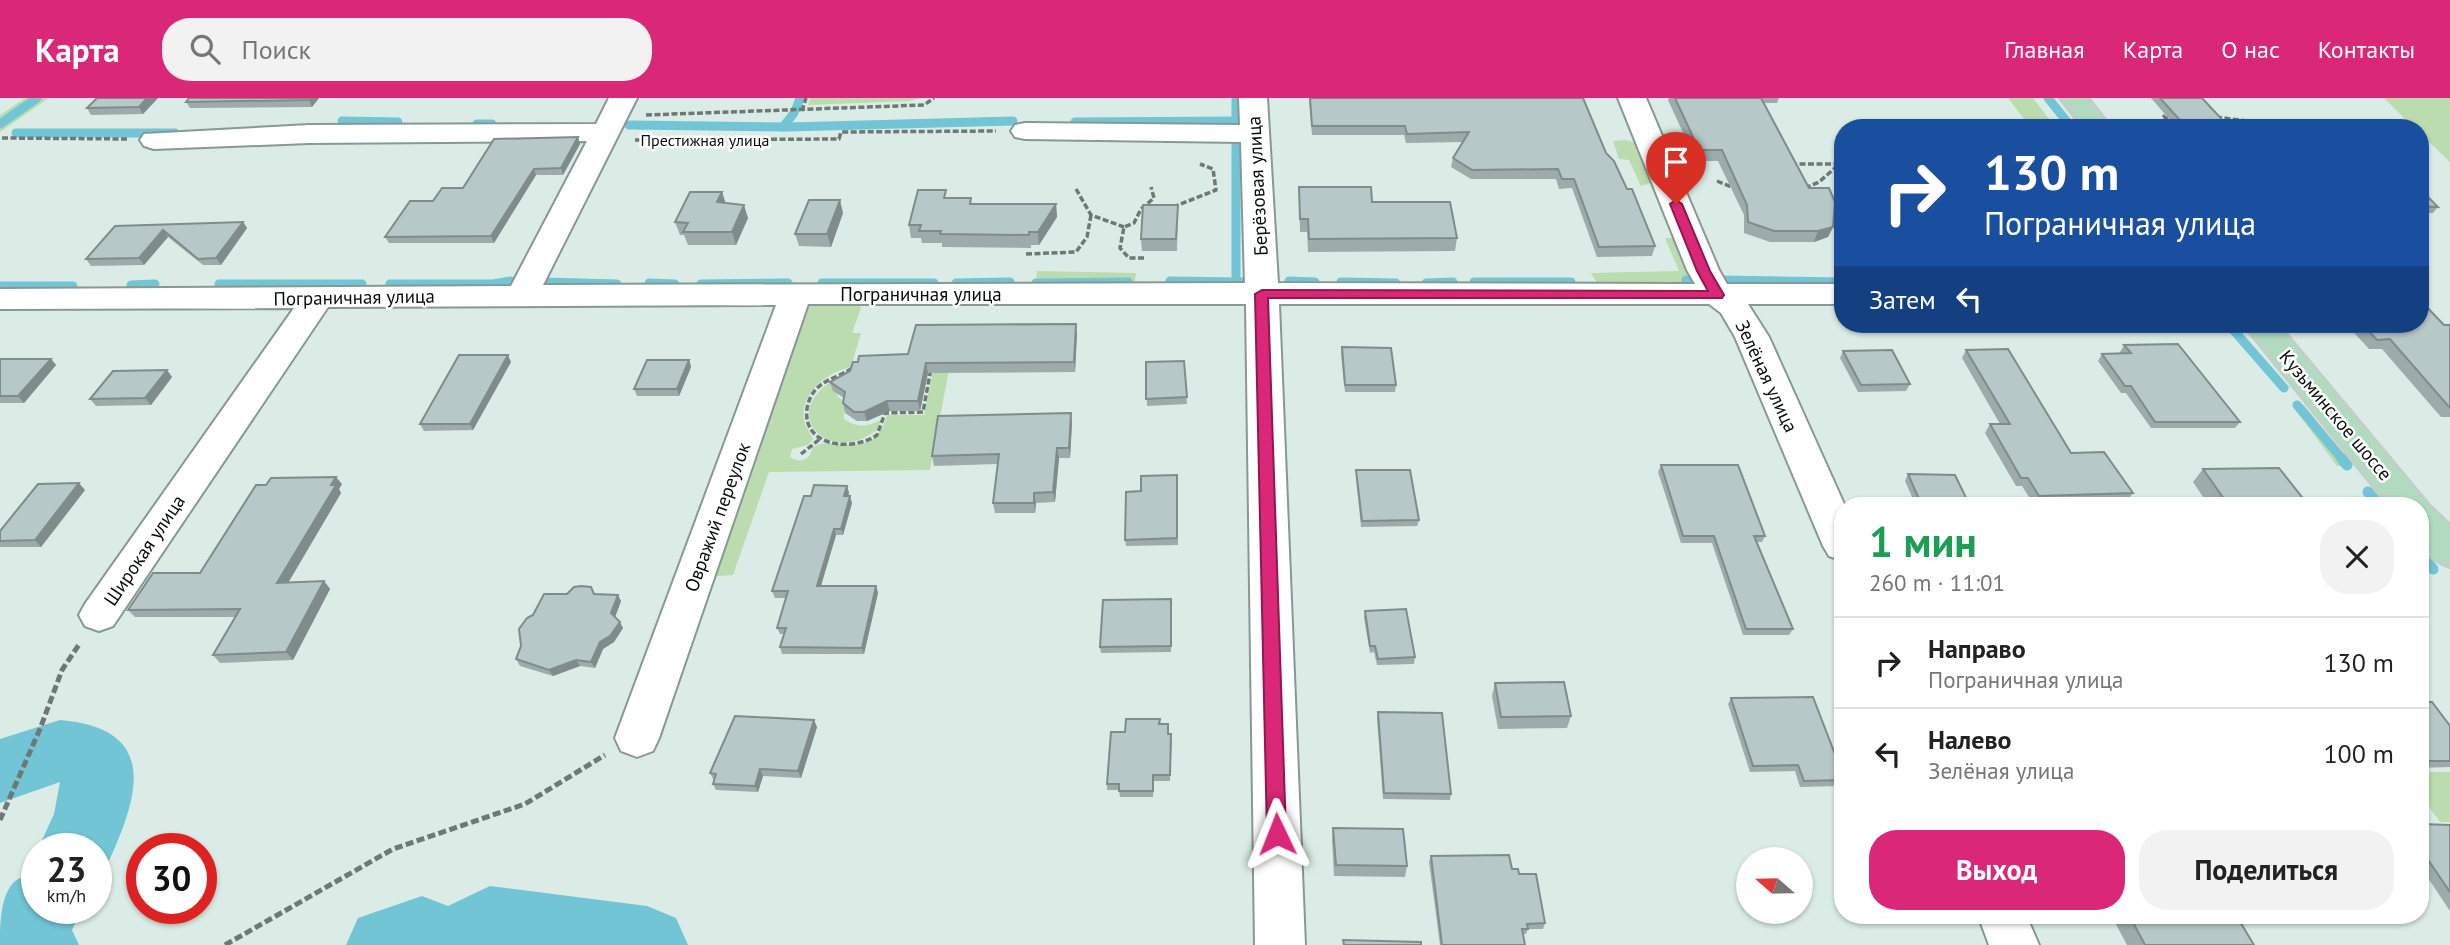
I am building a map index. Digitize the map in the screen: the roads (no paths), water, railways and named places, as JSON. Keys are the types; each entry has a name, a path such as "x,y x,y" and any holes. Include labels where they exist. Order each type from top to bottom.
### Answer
{"main road":[{"path":"2074,98 2091,119"},
{"name":"Кузьминское шоссе","path":"2268,333 2404,497"},
{"path":"2429,527 2450,552"}],"street":[{"name":"Зелёная улица","path":"1632,98 1703,271 1718,295 1733,306 1752,337 1834,525"},
{"path":"154,140 309,134 614,115"},
{"path":"522,295 614,115"},
{"path":"1025,131 1253,116"},
{"name":"Берёзовая улица","path":"1253,116 1262,294 1280,945"},
{"name":"Пограничная улица","path":"0,299 522,295 1834,294"},
{"name":"Овражий переулок","path":"637,738 791,313 793,295"},
{"name":"Широкая улица","path":"99,615 318,297"},
{"path":"2005,924 2014,945"}],"waterway":[{"path":"0,124 37,98"},
{"path":"796,109 800,98"},
{"path":"1236,98 1236,121"},
{"path":"2048,98 2065,119"},
{"path":"783,127 794,113"},
{"path":"342,121 398,122"},
{"path":"783,127 1013,121"},
{"path":"1075,122 1240,121"},
{"path":"477,124 492,124"},
{"path":"629,125 783,127"},
{"path":"16,133 175,133"},
{"path":"1236,145 1236,282"},
{"path":"1686,280 1697,281"},
{"path":"1723,280 1834,282"},
{"path":"390,284 493,284 511,281"},
{"path":"1170,281 1236,282"},
{"path":"1289,281 1315,282"},
{"path":"544,282 617,284"},
{"path":"956,283 1010,282"},
{"path":"1036,283 1128,282"},
{"path":"1236,282 1243,282"},
{"path":"1341,282 1396,283"},
{"path":"1426,283 1453,282"},
{"path":"1474,282 1571,282"},
{"path":"649,283 675,284"},
{"path":"701,284 788,283"},
{"path":"822,283 934,283"},
{"path":"131,285 155,284"},
{"path":"219,284 362,284"},
{"path":"0,286 73,286"},
{"path":"2236,333 2284,388"},
{"path":"2297,405 2343,460"},
{"path":"2342,459 2347,465"},
{"path":"2368,492 2372,497"},
{"path":"2429,564 2433,569"},
{"path":"0,771 60,751 82,753 99,772 91,817 84,833"},
{"path":"33,924 31,927 38,945"},
{"path":"457,945 490,924 647,945"},
{"path":"387,945 422,934 428,945"}]}
